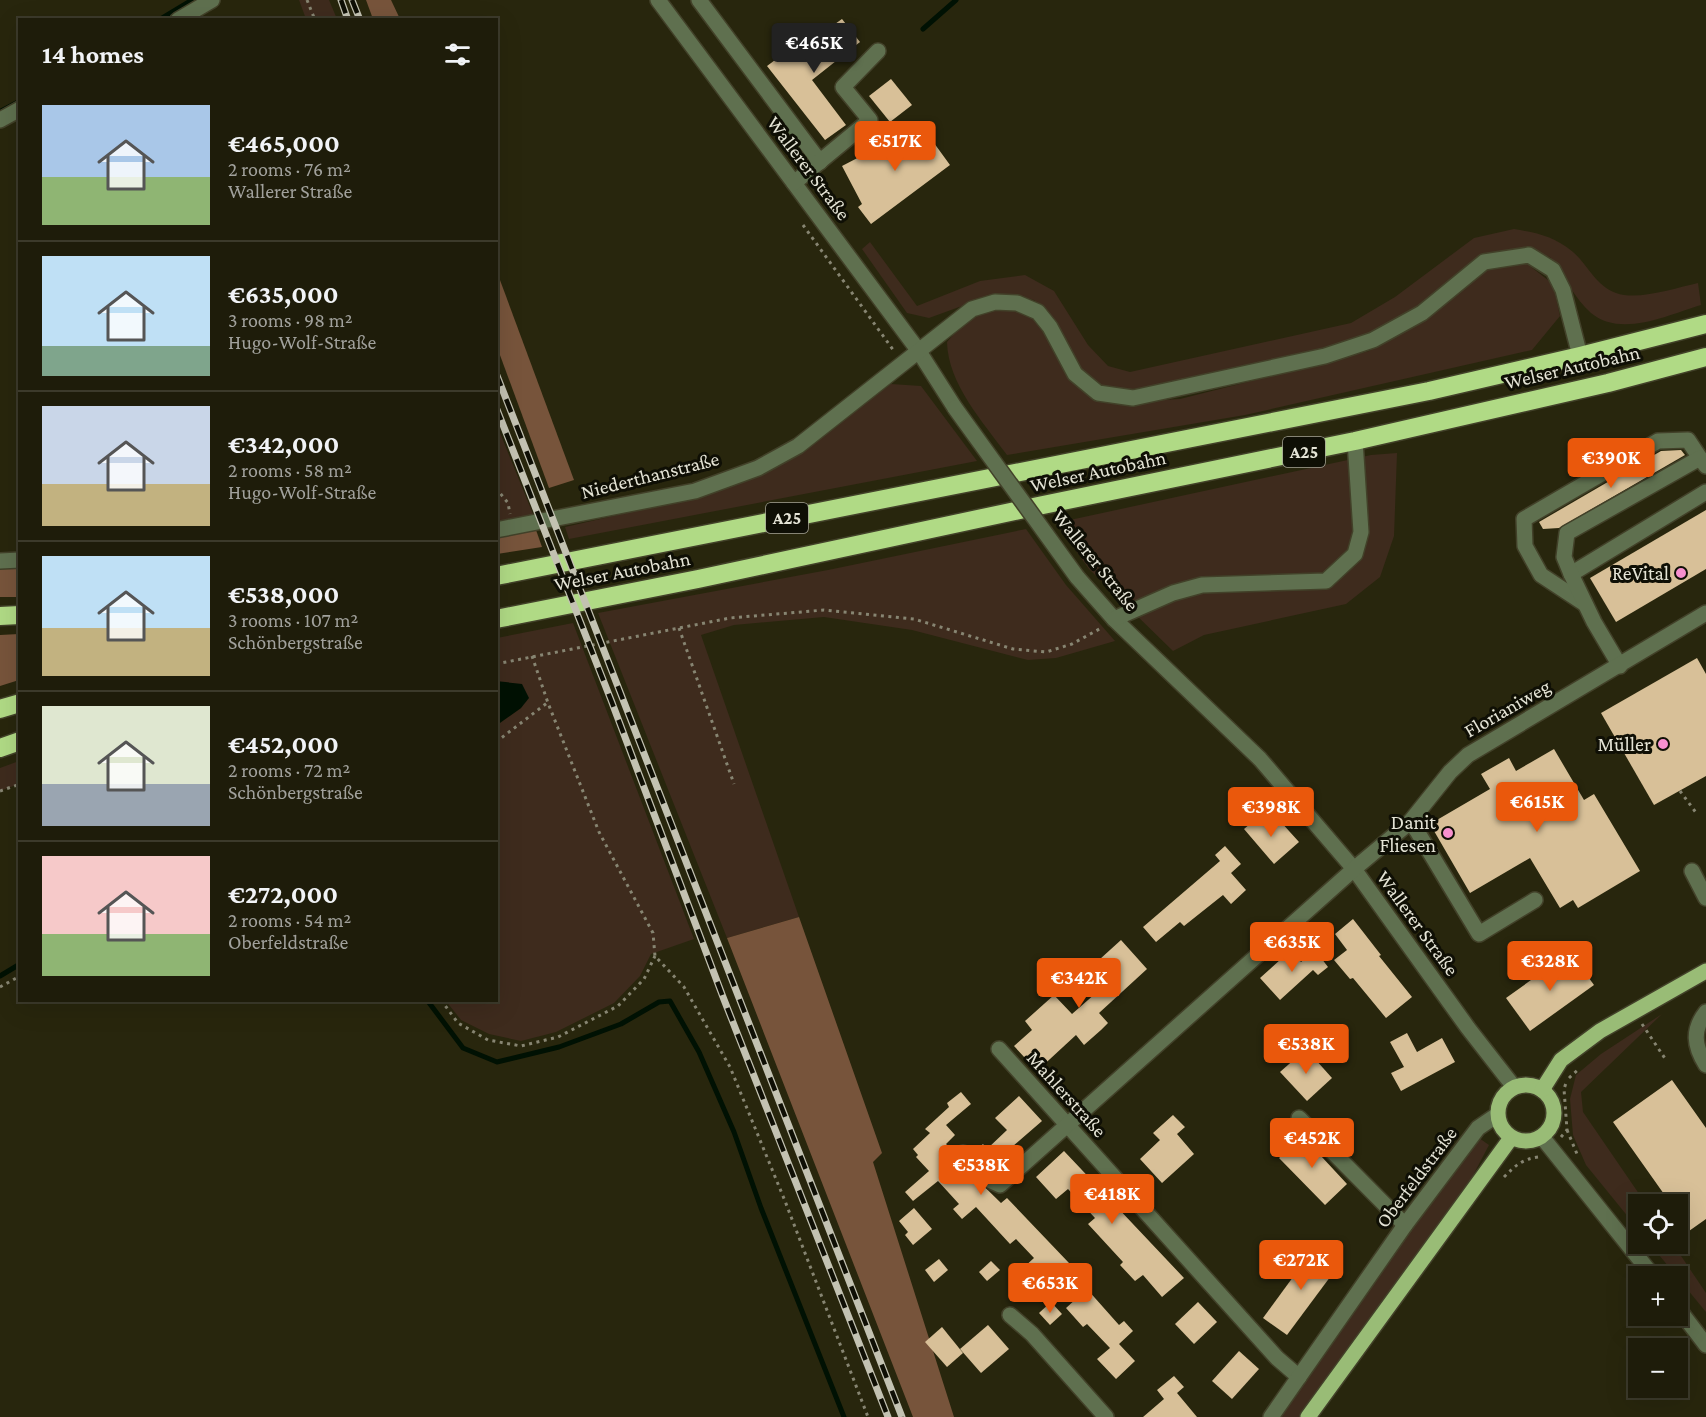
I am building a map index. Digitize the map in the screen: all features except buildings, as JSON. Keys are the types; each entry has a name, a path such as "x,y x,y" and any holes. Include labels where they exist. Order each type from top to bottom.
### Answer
{"highway":[{"name":"Welser Autobahn","path":"498,576 1418,393 1706,324"},
{"name":"Welser Autobahn","path":"498,619 698,579 1354,441 1706,357"},
{"path":"0,616 18,615"},
{"path":"0,710 18,704"},
{"path":"0,748 18,742"}],"main road":[{"path":"1542,1090 1561,1060 1600,1031 1706,971"},
{"path":"1524,1085 1542,1090 1551,1100 1555,1113 1546,1143 1521,1142 1511,1138 1502,1128 1497,1115 1499,1104 1505,1094 1514,1087 1524,1085"},
{"path":"1308,1417 1511,1138"}],"street":[{"path":"181,18 212,0"},
{"name":"Wallerer Straße","path":"658,0 918,350 955,408 1077,577 1114,619 1260,759 1354,869 1468,1028 1514,1087"},
{"path":"699,0 820,162"},
{"path":"794,183 870,120 843,87 878,51"},
{"path":"0,120 18,110"},
{"name":"Niederthanstraße","path":"498,530 695,490 758,468 798,446 972,309 995,302 1017,303 1038,312 1050,327 1074,374 1098,393 1133,398 1325,356 1373,340 1422,314 1484,262 1529,255 1553,270 1563,290 1580,356"},
{"path":"1586,604 1541,575 1525,546 1524,519 1658,441 1688,440 1703,462 1567,533 1564,557 1570,574 1620,666"},
{"path":"1114,619 1173,593 1202,585 1326,581 1355,554 1361,531 1354,441"},
{"path":"1570,574 1706,492"},
{"path":"0,561 18,560"},
{"name":"Florianiweg","path":"963,1153 991,1181 1000,1185 1354,869 1410,822 1450,772 1468,755 1706,614"},
{"path":"1410,822 1479,934 1535,900"},
{"path":"1692,871 1706,898"},
{"path":"1706,1012 1695,1034 1697,1047 1706,1065"},
{"name":"Mahlerstraße","path":"999,1049 1277,1358 1299,1377"},
{"name":"Oberfeldstraße","path":"1271,1417 1405,1225 1478,1128 1497,1115"},
{"path":"1299,1118 1405,1225"},
{"path":"1546,1143 1645,1266"},
{"path":"1010,1315 1032,1334 1106,1417"},
{"path":"1688,1321 1706,1345"}],"path":[{"path":"307,0 314,18"},
{"path":"498,490 508,503"},
{"path":"498,664 730,618 824,610 914,619 1013,649 1046,652 1072,644 1114,619"},
{"path":"679,628 734,784"},
{"path":"442,1002 458,1023 488,1040 521,1046 558,1037 618,1006 644,979 655,956 652,933 598,832 532,656"},
{"path":"498,740 548,703"},
{"path":"0,791 18,785"},
{"path":"1680,791 1697,814"},
{"path":"655,956 684,987 730,1067 868,1417"},
{"path":"0,987 18,977"},
{"path":"1640,1022 1666,1060"},
{"path":"1502,1179 1519,1162 1540,1156 1546,1143 1567,1130 1564,1089 1568,1079 1580,1067"}],"shaded area":[{"path":"299,0 329,0 337,18 306,18"},
{"path":"366,0 391,0 400,18 373,18"},
{"path":"1514,229 1538,234 1559,242 1573,252 1603,285 1616,293 1646,295 1698,283 1701,305 1660,319 1616,324 1591,313 1569,286 1550,257 1516,250 1362,341 1174,383 1119,391 1100,386 1084,376 1053,318 1034,300 995,294 929,318 907,313 862,249 870,242 917,306 980,281 1025,275 1054,291 1088,345 1108,366 1130,372 1351,323 1395,297 1474,238"},
{"path":"1526,263 1553,284 1560,316 1532,350 1245,415 1007,455 968,402 953,373 949,358 947,342 970,315 1003,307 1038,320 1075,382 1107,403 1180,399 1369,351 1434,310 1489,267"},
{"path":"498,275 574,480 549,488 498,350"},
{"path":"891,384 921,386 977,461 569,539 565,527 710,494 783,464"},
{"path":"498,428 535,519 500,526 498,516"},
{"path":"1397,453 1394,536 1380,577 1346,604 1204,635 1173,651 1089,569 1056,523 1371,455"},
{"path":"1026,529 1066,585 1115,641 1056,658 1028,660 912,630 824,617 734,625 701,635 799,917 727,938 598,613 828,570"},
{"path":"536,530 542,547 498,554 498,537"},
{"path":"18,567 18,597 0,597 0,569"},
{"path":"573,623 694,939 651,954 640,976 614,1003 556,1032 521,1041 489,1034 461,1020 447,1002 498,1002 498,724 521,708 498,682 498,638"},
{"path":"18,634 18,680 0,686 0,635"},
{"path":"498,681 522,684 529,698 521,708 498,724"},
{"path":"18,761 18,784 0,791 0,768"},
{"path":"799,917 882,1153 873,1162 954,1417 913,1417 727,938"},
{"path":"1662,1014 1581,1092 1583,1112 1639,1194 1628,1194 1628,1217 1586,1165 1573,1135 1570,1099 1576,1075 1601,1054"},
{"path":"1479,1138 1489,1145 1469,1183 1299,1417 1278,1417 1344,1316"},
{"path":"1658,1254 1680,1254 1688,1266 1668,1266"},
{"path":"1688,1266 1706,1293 1706,1312 1688,1290"}],"waterway":[{"path":"162,18 192,0"},
{"path":"923,29 956,0"},
{"path":"1,111 18,102"},
{"path":"0,976 18,965"},
{"path":"428,1002 463,1048 497,1062 559,1047 621,1024 659,1002 670,1001 699,1052 734,1132 761,1208 844,1417"}],"railway":[{"path":"341,0 347,18"},
{"path":"352,0 359,18"},
{"path":"498,378 902,1417"},
{"path":"498,412 611,700 723,997 888,1417"}],"place":[{"name":"ReVital","path":"1681,573"},
{"name":"Müller","path":"1663,744"},
{"name":"Danit Fliesen","path":"1448,833"}]}
